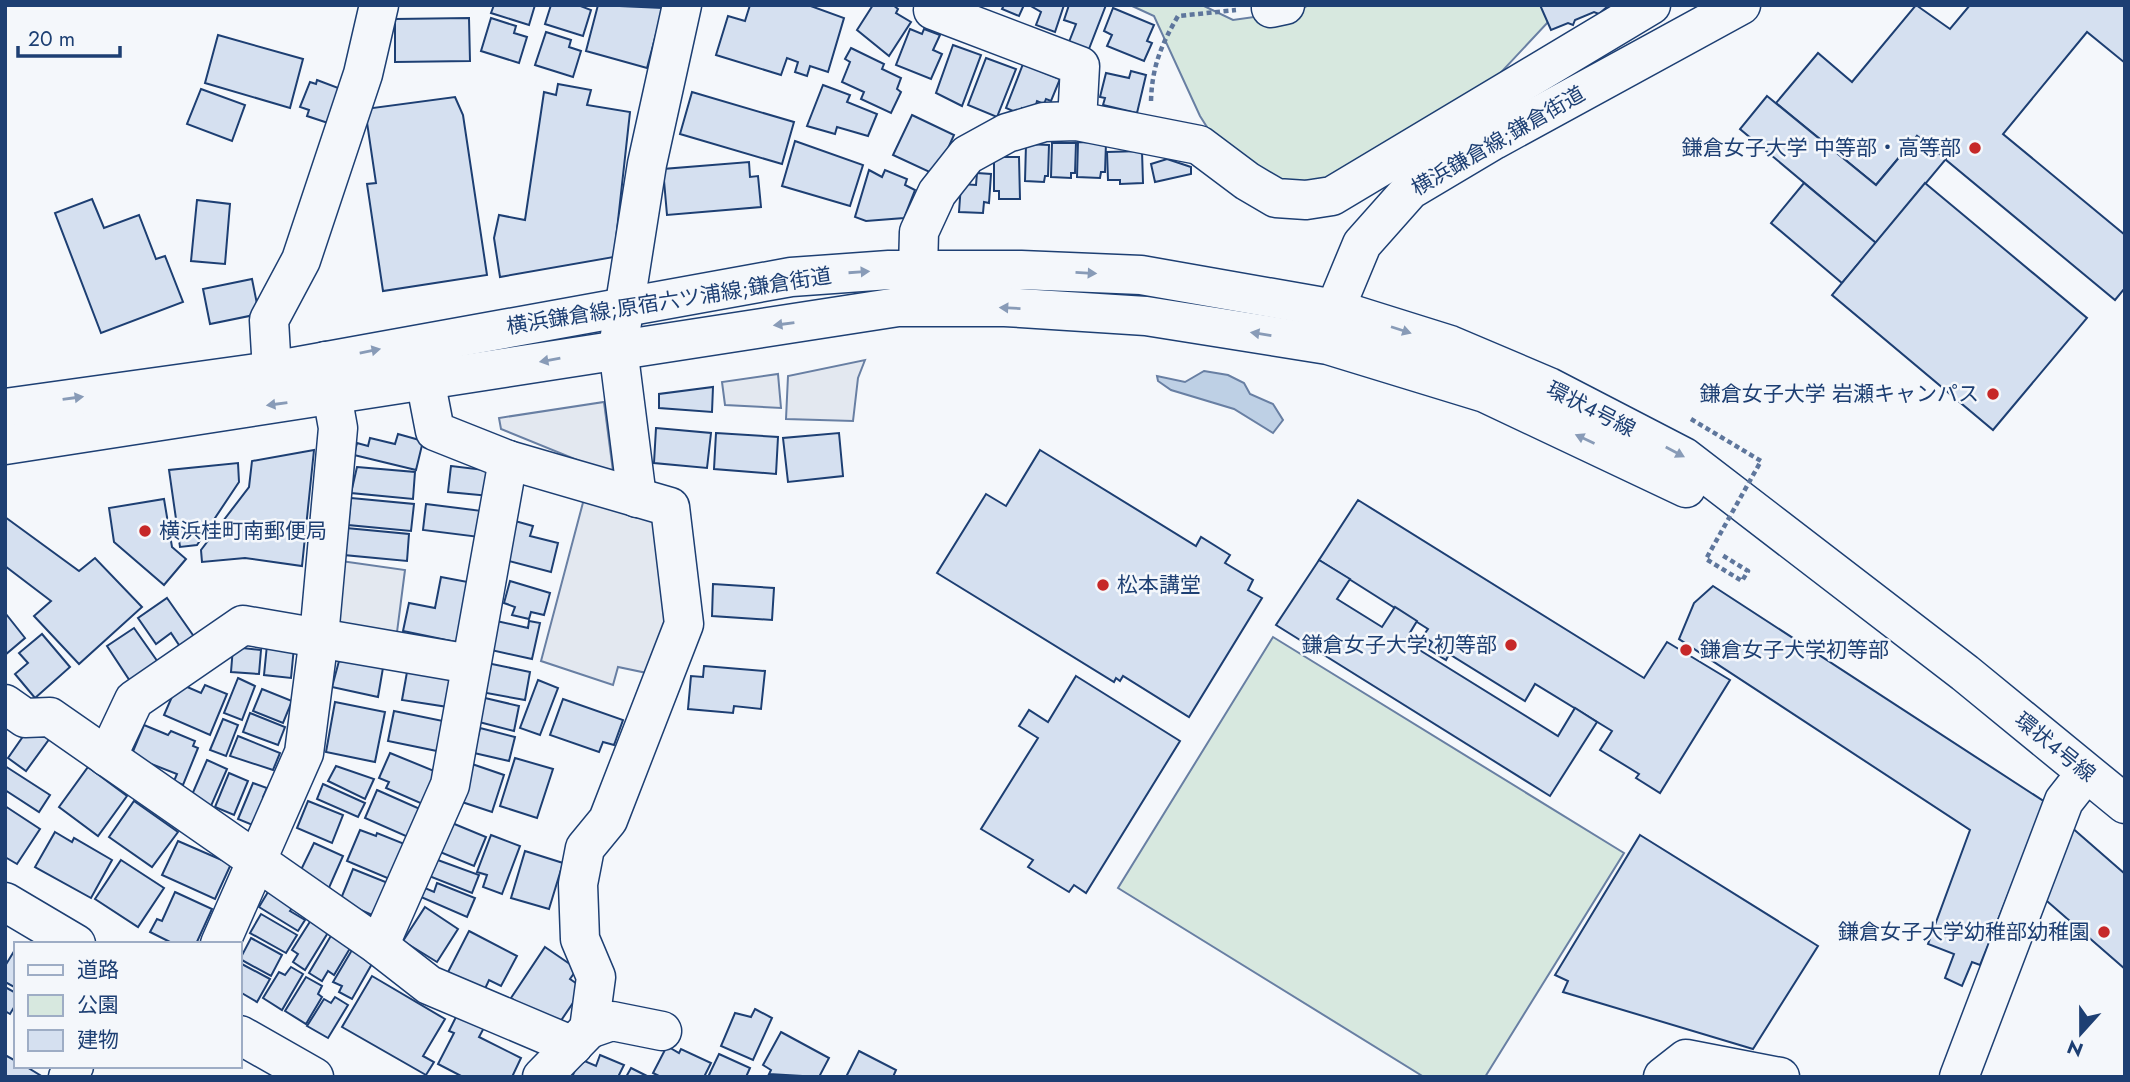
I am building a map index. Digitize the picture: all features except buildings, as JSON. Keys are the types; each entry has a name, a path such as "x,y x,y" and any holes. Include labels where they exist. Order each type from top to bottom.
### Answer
{"street":[{"path":"272,370 269,320 301,260 363,74 379,5"},
{"path":"637,498 618,348 622,308 647,164 682,5"},
{"path":"918,270 919,232 937,193 967,155 1007,133 1044,122 1077,121 1151,135 1199,145 1247,181 1276,198 1306,200 1332,196 1651,5"},
{"name":"横浜鎌倉線;鎌倉街道","path":"1332,327 1362,244 1410,190 1494,140 1741,5"},
{"path":"933,10 1080,66 1077,121"},
{"name":"横浜鎌倉線;原宿六ツ浦線;鎌倉街道","path":"5,446 329,378 418,342 791,277 918,270 1021,270 1141,275 1332,327"},
{"name":"横浜鎌倉線;原宿六ツ浦線;鎌倉街道","path":"5,408 272,370 329,378 425,382 618,348 898,307 1005,307 1332,327"},
{"name":"環状4号線","path":"1332,327 1450,345 1561,393 1685,457 2125,804"},
{"path":"418,342 435,431 508,460 670,507 684,624 608,820 585,848 578,884 580,939 596,977 581,1038"},
{"path":"221,942 304,753 319,637 338,428 329,378"},
{"path":"379,946 450,785 508,460"},
{"path":"107,757 134,700 243,625 470,664"},
{"path":"5,704 25,718 50,717 379,946 429,985 581,1038"},
{"path":"1959,1077 2064,802 2086,773"},
{"path":"5,902 73,942"},
{"path":"542,1077 581,1038 612,1021 662,1031"},
{"path":"242,1036 314,1077"},
{"path":"1663,1077 1686,1059 1780,1077"}],"path":[{"path":"1151,135 1153,69 1159,48 1178,16 1278,7"},
{"path":"1691,419 1761,461 1706,559 1742,581 1748,572 1721,555"}],"green space":[{"path":"1130,5 1202,5 1233,20 1296,11 1309,5 1564,5 1477,98 1309,205 1243,184 1200,116 1154,16"},
{"path":"1273,637 1624,853 1485,1077 1424,1077 1118,888"}],"shaded area":[{"path":"865,360 858,378 853,421 786,419 788,376"},
{"path":"778,374 781,408 725,405 722,382"},
{"path":"604,402 613,471 609,473 501,429 499,418"},
{"path":"585,495 657,512 667,631 647,673 618,667 613,685 541,661"},
{"path":"341,561 405,570 396,640 332,632"}],"water":[{"path":"1204,371 1228,375 1244,383 1250,394 1273,404 1283,420 1273,433 1234,409 1171,390 1158,381 1157,376 1185,382"}],"place":[{"name":"鎌倉女子大学 中等部・高等部","path":"1975,148"},
{"name":"鎌倉女子大学 岩瀬キャンパス","path":"1993,394"},
{"name":"横浜桂町南郵便局","path":"145,531"},
{"name":"松本講堂","path":"1103,585"},
{"name":"鎌倉女子大学 初等部","path":"1511,645"},
{"name":"鎌倉女子大学初等部","path":"1686,650"},
{"name":"鎌倉女子大学幼稚部幼稚園","path":"2104,932"}]}
